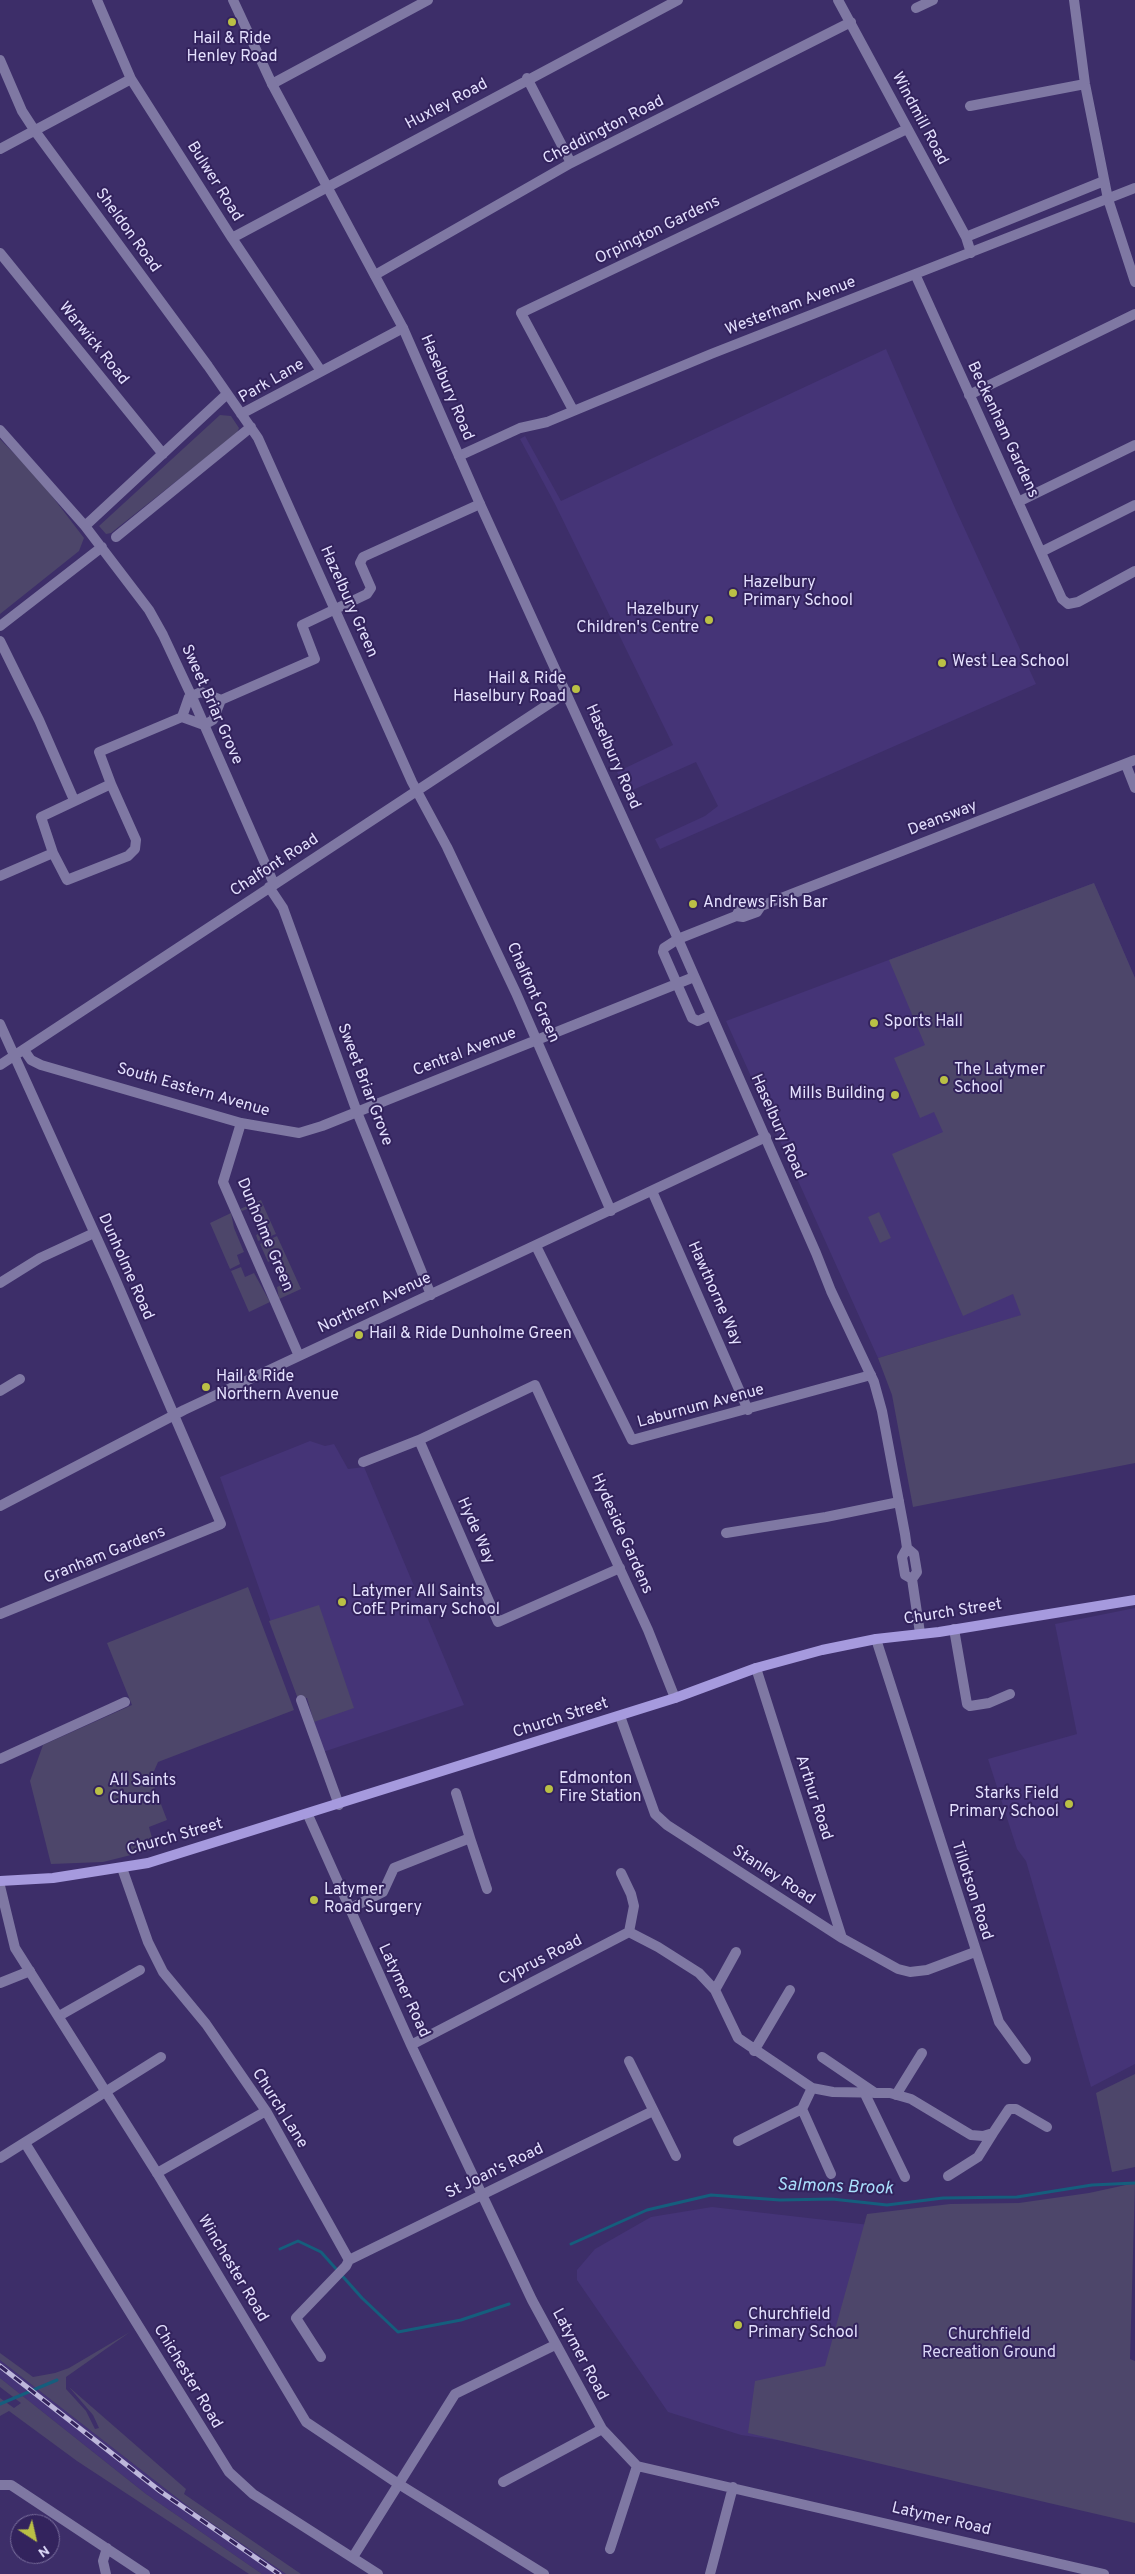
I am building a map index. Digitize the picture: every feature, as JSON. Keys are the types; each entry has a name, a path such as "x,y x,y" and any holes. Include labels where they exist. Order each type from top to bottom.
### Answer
{"main road":[{"name":"Church Street","path":"0,1881 53,1878 148,1863 620,1716 756,1668 822,1650 876,1639 954,1629 1135,1600"}],"street":[{"name":"Bulwer Road","path":"98,0 131,78 232,238 321,371"},
{"name":"Haselbury Road","path":"233,0 272,84 403,328 480,504 678,939 766,1137 831,1291 870,1375 882,1411 907,1548 902,1557 906,1574 912,1579 920,1634"},
{"path":"272,84 428,0"},
{"name":"Huxley Road","path":"232,238 528,78 678,0"},
{"name":"Windmill Road","path":"838,0 966,237 971,253"},
{"path":"916,8 933,0"},
{"path":"1074,0 1086,84 1104,181 1135,282"},
{"name":"Cheddington Road","path":"375,275 571,163 851,22"},
{"name":"Sheldon Road","path":"0,60 22,111 35,131 241,414"},
{"path":"0,149 131,78"},
{"path":"528,78 571,163"},
{"path":"970,106 1086,84"},
{"name":"Orpington Gardens","path":"573,410 521,313 907,129"},
{"path":"966,237 1104,181"},
{"name":"Westerham Avenue","path":"459,456 520,428 547,422 573,410 1135,188"},
{"path":"1033,210 1039,227"},
{"name":"Warwick Road","path":"0,252 163,454"},
{"name":"Beckenham Gardens","path":"915,274 1062,599 1068,604 1078,602 1135,571"},
{"path":"970,395 1135,314"},
{"name":"Park Lane","path":"116,537 251,427 241,414 403,328"},
{"name":"Park Lane","path":"85,526 227,394"},
{"name":"Hazelbury Green","path":"251,427 258,438 417,790"},
{"name":"Sweet Briar Grove","path":"0,430 85,526 149,610 163,635 192,696 283,908 357,1112 431,1295"},
{"path":"1018,502 1135,445"},
{"path":"111,784 74,800 41,818 64,879 71,880 132,854 136,840 99,752 182,717 204,725 213,720 221,700 315,659 302,626 367,594 371,588 360,563 363,557 480,504"},
{"path":"1041,552 1135,505"},
{"path":"0,626 102,548"},
{"path":"0,641 39,720 74,800"},
{"path":"182,717 189,697 201,692 221,700"},
{"name":"Chalfont Road","path":"5,1060 24,1050 567,692"},
{"path":"1131,762 1135,788"},
{"name":"Deansway","path":"678,939 736,916 740,909 754,904 761,906 1131,762"},
{"name":"Chalfont Green","path":"417,790 465,882 538,1041 611,1211"},
{"path":"0,876 53,853"},
{"path":"678,939 663,950 678,985 694,1020 711,1015"},
{"name":"Central Avenue","path":"357,1112 694,977"},
{"name":"Dunholme Road","path":"0,1024 5,1060 94,1233 221,1524"},
{"name":"South Eastern Avenue","path":"24,1050 31,1060 41,1064 241,1123 299,1133 357,1112"},
{"name":"Dunholme Green","path":"241,1123 223,1182 300,1356"},
{"name":"Northern Avenue","path":"0,1506 174,1415 766,1137"},
{"name":"Hawthorne Way","path":"652,1191 748,1410"},
{"path":"0,1283 40,1258 94,1233"},
{"name":"Laburnum Avenue","path":"536,1246 632,1440 748,1410 870,1375"},
{"path":"0,1391 20,1379"},
{"name":"Hydeside Gardens","path":"419,1440 535,1385 620,1568 675,1698"},
{"path":"363,1462 419,1440"},
{"name":"Hyde Way","path":"419,1440 498,1622 620,1568"},
{"path":"726,1533 826,1517 899,1502"},
{"name":"Granham Gardens","path":"0,1614 221,1524"},
{"path":"954,1629 967,1704 970,1706 989,1703 1010,1694"},
{"name":"Tillotson Road","path":"876,1639 999,2022 1026,2058"},
{"name":"Arthur Road","path":"756,1668 842,1938"},
{"path":"302,1700 339,1805"},
{"path":"0,1759 125,1702"},
{"name":"Stanley Road","path":"620,1716 655,1814 842,1938 898,1969 910,1972 927,1970 975,1952"},
{"path":"456,1793 487,1889"},
{"name":"Latymer Road","path":"308,1814 411,2045 555,2345 602,2429 637,2466 1104,2574"},
{"path":"349,1909 384,1892 394,1868 470,1838"},
{"name":"Church Lane","path":"122,1868 148,1942 162,1972 206,2024 266,2111 347,2263"},
{"path":"621,1873 632,1894 634,1906 629,1932 658,1947 700,1973 715,1990 738,2038 754,2051 812,2088 833,2092 896,2095 911,2099 971,2135 983,2136 993,2133"},
{"name":"Winchester Road","path":"0,1886 15,1948 158,2173 306,2422 397,2483 544,2574"},
{"name":"Cyprus Road","path":"411,2045 629,1932"},
{"path":"715,1990 736,1952"},
{"path":"59,2016 140,1970"},
{"path":"0,1983 30,1971"},
{"path":"754,2051 790,1990"},
{"path":"896,2095 922,2053"},
{"path":"0,2158 161,2057"},
{"path":"822,2057 870,2094 905,2176"},
{"path":"629,2060 676,2156"},
{"path":"738,2141 802,2109 812,2088"},
{"path":"802,2109 831,2174"},
{"path":"948,2176 978,2157 1009,2109 1016,2109 1048,2127"},
{"path":"158,2173 266,2111"},
{"name":"St Joan's Road","path":"347,2263 653,2111"},
{"name":"Chichester Road","path":"25,2143 229,2472 253,2494 378,2574"},
{"path":"321,2357 296,2318 347,2263"},
{"path":"352,2558 397,2483 455,2394 555,2345"},
{"path":"503,2482 602,2429"},
{"path":"610,2549 637,2466"},
{"path":"0,2485 11,2485 145,2574"},
{"path":"710,2574 733,2487"},
{"path":"106,2574 103,2561 107,2548"}],"shaded area":[{"name":"Hazelbury Primary School","path":"886,349 955,508 1036,684 660,849 655,839 705,816 718,806 696,762 626,793 617,772 673,745 555,504 520,439 525,436 561,501"},
{"name":"The Latymer School","path":"1094,883 1135,978 1022,1315 878,1358 726,1021"},
{"name":"Latymer All Saints CofE Primary School","path":"310,1441 325,1446 334,1444 348,1469 364,1467 464,1705 323,1752 307,1698 298,1699 220,1477"},
{"name":"Starks Field Primary School","path":"1135,1608 1135,2064 1091,2087 1026,1861 1017,1849 988,1759 1077,1734 1055,1624"},
{"name":"Churchfield Primary School","path":"712,2207 887,2227 847,2450 741,2435 668,2412 577,2280 577,2270 595,2249 651,2217"},
{"path":"0,2360 194,2511 286,2574 262,2574 146,2494 0,2378"}],"green space":[{"path":"220,415 231,416 239,428 237,433 111,533 106,534 99,526"},
{"path":"0,439 39,479 84,538 79,551 0,614"},
{"name":"The Latymer School","path":"1094,883 1135,978 1135,1463 913,1507 892,1395 878,1358 1021,1315 1013,1294 963,1316 892,1154 943,1132 934,1112 920,1118 894,1058 925,1045 889,960"},
{"path":"261,1200 276,1234 258,1241 256,1235 262,1232 252,1207 242,1211 240,1209"},
{"path":"879,1212 891,1238 880,1243 868,1217"},
{"path":"231,1213 234,1228 244,1252 237,1255 240,1264 230,1269 210,1223"},
{"path":"277,1236 301,1289 279,1299 277,1287 286,1283 275,1258 268,1262 260,1244"},
{"path":"241,1267 245,1277 254,1273 270,1302 249,1312 231,1271"},
{"path":"248,1587 294,1710 158,1762 151,1778 167,1820 149,1827 155,1849 103,1862 51,1864 30,1781 43,1745 132,1705 107,1643"},
{"path":"319,1605 354,1708 314,1722 307,1698 298,1699 269,1621"},
{"path":"1135,2074 1135,2167 1112,2172 1096,2093"},
{"name":"Churchfield Recreation Ground","path":"1135,2183 1130,2359 1135,2361 1135,2523 748,2433 755,2381 825,2366 867,2214 950,2204 1019,2203 1089,2193"},
{"path":"130,2332 66,2377 66,2389 86,2411 95,2429 99,2428 93,2415 69,2387 186,2489 184,2494 301,2574 286,2574 194,2511 0,2360 0,2353 33,2377 55,2373 69,2368"},
{"path":"0,2378 146,2494 262,2574 249,2574 77,2461 9,2411 0,2416 0,2398 14,2408 21,2403 0,2387"}],"waterway":[{"name":"Salmons Brook","path":"571,2244 647,2210 711,2195 780,2200 832,2199 887,2205 943,2198 1017,2197 1092,2185 1135,2183"},
{"name":"Salmons Brook","path":"280,2249 298,2241 321,2252 362,2298 398,2332 461,2320 509,2304"},
{"name":"Salmons Brook","path":"0,2404 57,2380"}],"railway":[{"path":"0,2366 160,2491 279,2574"}],"place":[{"name":"Hail & Ride Henley Road","path":"232,22"},
{"name":"Hazelbury Primary School","path":"733,593"},
{"name":"Hazelbury Children's Centre","path":"709,620"},
{"name":"West Lea School","path":"942,663"},
{"name":"Hail & Ride Haselbury Road","path":"576,689"},
{"name":"Andrews Fish Bar","path":"693,904"},
{"name":"Sports Hall","path":"874,1023"},
{"name":"The Latymer School","path":"944,1080"},
{"name":"Mills Building","path":"895,1095"},
{"name":"Hail & Ride Dunholme Green","path":"359,1335"},
{"name":"Hail & Ride Northern Avenue","path":"206,1387"},
{"name":"Latymer All Saints CofE Primary School","path":"342,1602"},
{"name":"Edmonton Fire Station","path":"549,1789"},
{"name":"All Saints Church","path":"99,1791"},
{"name":"Starks Field Primary School","path":"1069,1804"},
{"name":"Latymer Road Surgery","path":"314,1900"},
{"name":"Churchfield Primary School","path":"738,2325"}]}
